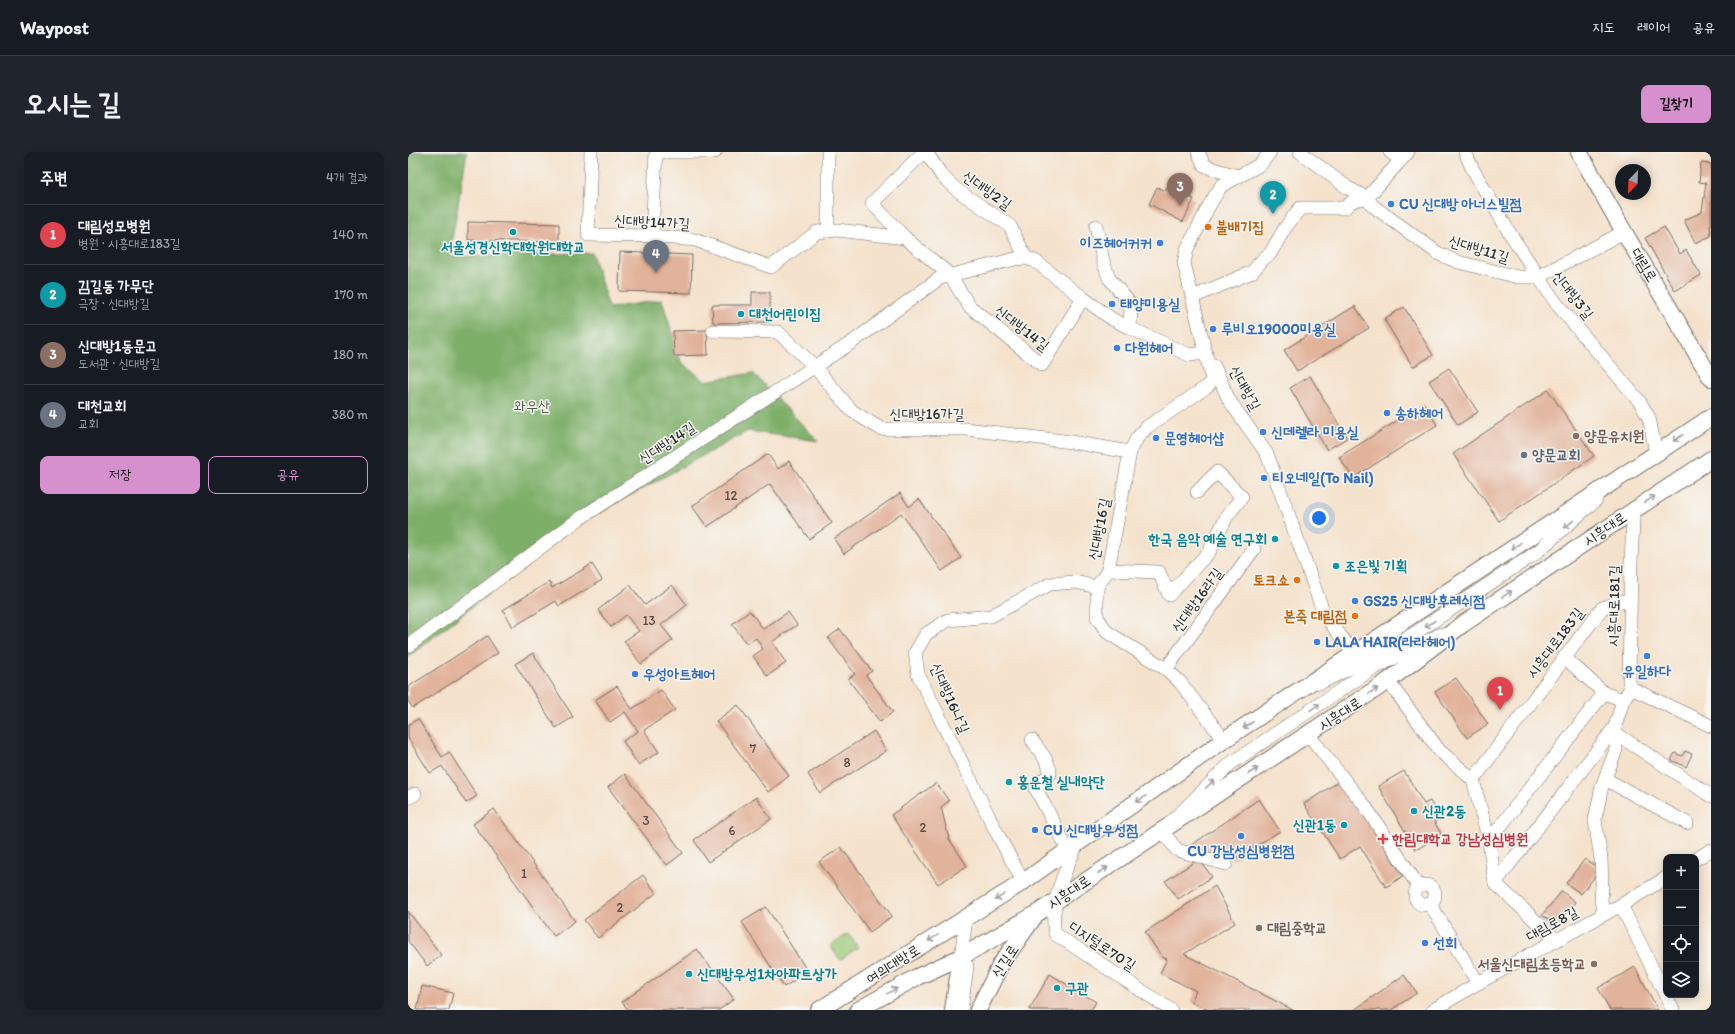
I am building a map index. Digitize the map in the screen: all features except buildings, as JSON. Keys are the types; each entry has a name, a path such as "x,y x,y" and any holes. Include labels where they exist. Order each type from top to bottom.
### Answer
{"main road":[{"name":"대림로","path":"1578,152 1711,378"},
{"path":"966,918 1023,882 1224,740 1711,417"},
{"name":"시흥대로","path":"965,954 1036,914 1162,831 1388,681 1463,624 1711,459"},
{"name":"신길로","path":"978,1010 1001,964 1036,914"},
{"name":"여의대방로","path":"819,1010 966,918"},
{"path":"953,1010 965,954"},
{"name":"여의대방로","path":"858,1010 917,977 965,954"}],"street":[{"name":"신대방14가길","path":"591,152 588,235 652,236 695,240 771,267 817,232 837,230 905,238"},
{"path":"652,236 656,152 715,152"},
{"path":"828,152 828,231"},
{"path":"925,152 872,203 905,238 950,275"},
{"name":"신대방2길","path":"925,152 942,176 957,190 1010,226 1026,258"},
{"path":"1198,152 1204,165 1213,170 1238,176"},
{"name":"신대방길","path":"1270,152 1261,164 1221,186 1187,249 1184,262 1206,353 1214,366 1229,400 1267,454 1324,614 1354,654"},
{"name":"신대방11길","path":"1300,152 1348,188 1367,198 1373,206 1438,254 1458,262 1518,278 1538,277 1624,232"},
{"path":"1193,297 1252,272 1264,258 1270,254 1300,208 1345,208 1351,201 1367,198 1404,156 1390,152"},
{"name":"신대방3길","path":"1465,152 1472,168 1509,232 1556,303 1640,402 1649,418 1656,453"},
{"path":"1096,226 1103,261 1109,278 1131,305 1130,328"},
{"path":"1026,258 1035,261 1112,319 1189,355 1206,353"},
{"name":"신대방14길","path":"408,646 579,518 851,343 940,278 1015,259 1026,258"},
{"name":"신대방14길","path":"950,275 969,306 1042,366 1083,298"},
{"name":"신대방16가길","path":"713,331 778,332 814,366 852,411 881,429 966,429 1071,442 1130,452"},
{"name":"신대방16길","path":"1097,587 1108,570 1130,452 1137,438 1147,427 1208,386 1212,380 1206,353"},
{"path":"1280,703 1397,646 1536,553 1630,470"},
{"path":"1108,570 1159,572 1169,595 1209,552 1227,516 1242,497 1217,472 1197,492"},
{"name":"시흥대로181길","path":"1631,688 1629,683 1632,511"},
{"name":"신대방16라길","path":"1166,669 1254,550"},
{"name":"신대방16나길","path":"1023,882 918,674 915,653 926,634 948,620 991,616 1050,584 1075,582 1097,587"},
{"path":"1097,587 1097,617 1107,632 1166,669 1180,682 1224,740"},
{"name":"시흥대로183길","path":"1473,780 1602,608 1621,601 1630,601"},
{"path":"1226,864 1177,850 1162,831 1230,764 1369,671 1463,624"},
{"path":"1564,657 1604,693 1624,700"},
{"path":"1388,681 1439,750 1473,780 1489,841 1495,883 1556,940"},
{"path":"1604,914 1601,901 1601,859 1595,820 1602,786 1616,750 1615,730 1624,700 1631,688 1711,726"},
{"path":"1489,841 1604,693"},
{"path":"1615,730 1711,796"},
{"path":"1495,883 1615,730"},
{"path":"1308,734 1365,806 1419,887 1429,886 1434,891 1434,898 1430,904 1478,983"},
{"path":"1032,740 1050,770 1050,774 1036,790 1072,847"},
{"path":"1605,779 1688,823"},
{"name":"디지털로70길","path":"1072,847 1056,901 1053,919 1055,934 1171,1010"},
{"path":"1699,858 1711,850"},
{"name":"대림로8길","path":"1433,1010 1455,1004 1478,983 1621,905 1663,880"},
{"path":"1621,905 1673,1010"},
{"path":"961,1010 966,918"}],"green space":[{"name":"와우산","path":"408,152 467,152 449,257 592,253 609,308 662,300 681,362 705,381 753,373 818,441 748,431 578,524 408,657"},
{"path":"848,934 858,947 840,960 830,946"}],"place":[{"name":"CU 신대방 아너스빌점","path":"1391,204"},
{"name":"신대방1동문고","path":"1180,206"},
{"name":"김길동 가무단","path":"1273,214"},
{"name":"불배기집","path":"1208,227"},
{"name":"서울성경신학대학원대학교","path":"513,232"},
{"name":"이즈헤어커커","path":"1160,243"},
{"name":"대천교회","path":"656,273"},
{"name":"태양미용실","path":"1112,304"},
{"name":"대천어린이집","path":"741,314"},
{"name":"루비오19000미용실","path":"1213,329"},
{"name":"다원헤어","path":"1117,348"},
{"name":"송하헤어","path":"1387,413"},
{"name":"신데렐라 미용실","path":"1263,432"},
{"name":"양문유치원","path":"1576,436"},
{"name":"문영헤어샵","path":"1156,438"},
{"name":"양문교회","path":"1524,455"},
{"name":"티오네일(To Nail)","path":"1264,478"},
{"name":"한국 음악 예술 연구회","path":"1275,539"},
{"name":"조은빛 기획","path":"1336,566"},
{"name":"토크쇼","path":"1297,580"},
{"name":"GS25 신대방후레쉬점","path":"1355,601"},
{"name":"본죽 대림점","path":"1355,616"},
{"name":"LALA HAIR(라라헤어)","path":"1317,642"},
{"name":"유일하다","path":"1647,656"},
{"name":"우성아트헤어","path":"635,674"},
{"name":"대림성모병원","path":"1500,710"},
{"name":"홍운철 실내악단","path":"1009,782"},
{"name":"신관2동","path":"1414,811"},
{"name":"신관1동","path":"1344,825"},
{"name":"CU 신대방우성점","path":"1035,830"},
{"name":"CU 강남성심병원점","path":"1241,836"},
{"name":"한림대학교 강남성심병원","path":"1383,839"},
{"name":"대림중학교","path":"1259,928"},
{"name":"선희","path":"1425,943"},
{"name":"서울신대림초등학교","path":"1594,964"},
{"name":"신대방우성1차아파트상가","path":"689,974"},
{"name":"구관","path":"1057,988"}]}
